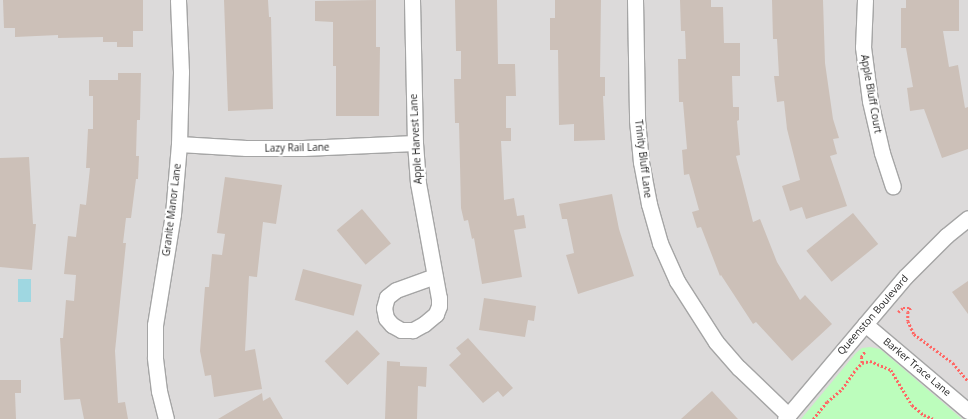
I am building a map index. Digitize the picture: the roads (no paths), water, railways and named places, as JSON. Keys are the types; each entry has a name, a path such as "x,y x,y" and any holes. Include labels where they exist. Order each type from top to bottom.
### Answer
{"street":[{"name":"Granite Manor Lane","path":"166,419 158,377 156,325 173,214 179,144 181,72 178,0"},
{"name":"Apple Harvest Lane","path":"412,0 415,143 418,184 435,276"},
{"name":"Trinity Bluff Lane","path":"635,0 637,120 641,162 648,204 660,243 676,281 716,342 786,417"},
{"name":"Apple Bluff Court","path":"865,0 863,47 869,94 881,147 893,186"},
{"name":"Lazy Rail Lane","path":"179,144 246,148 303,148 415,143"},
{"name":"Queenston Boulevard","path":"786,417 906,276 946,236 968,218"},
{"name":"Barker Trace Lane","path":"865,324 968,411"}],"water":[{"path":"18,279 31,279 31,302 18,302"}]}
